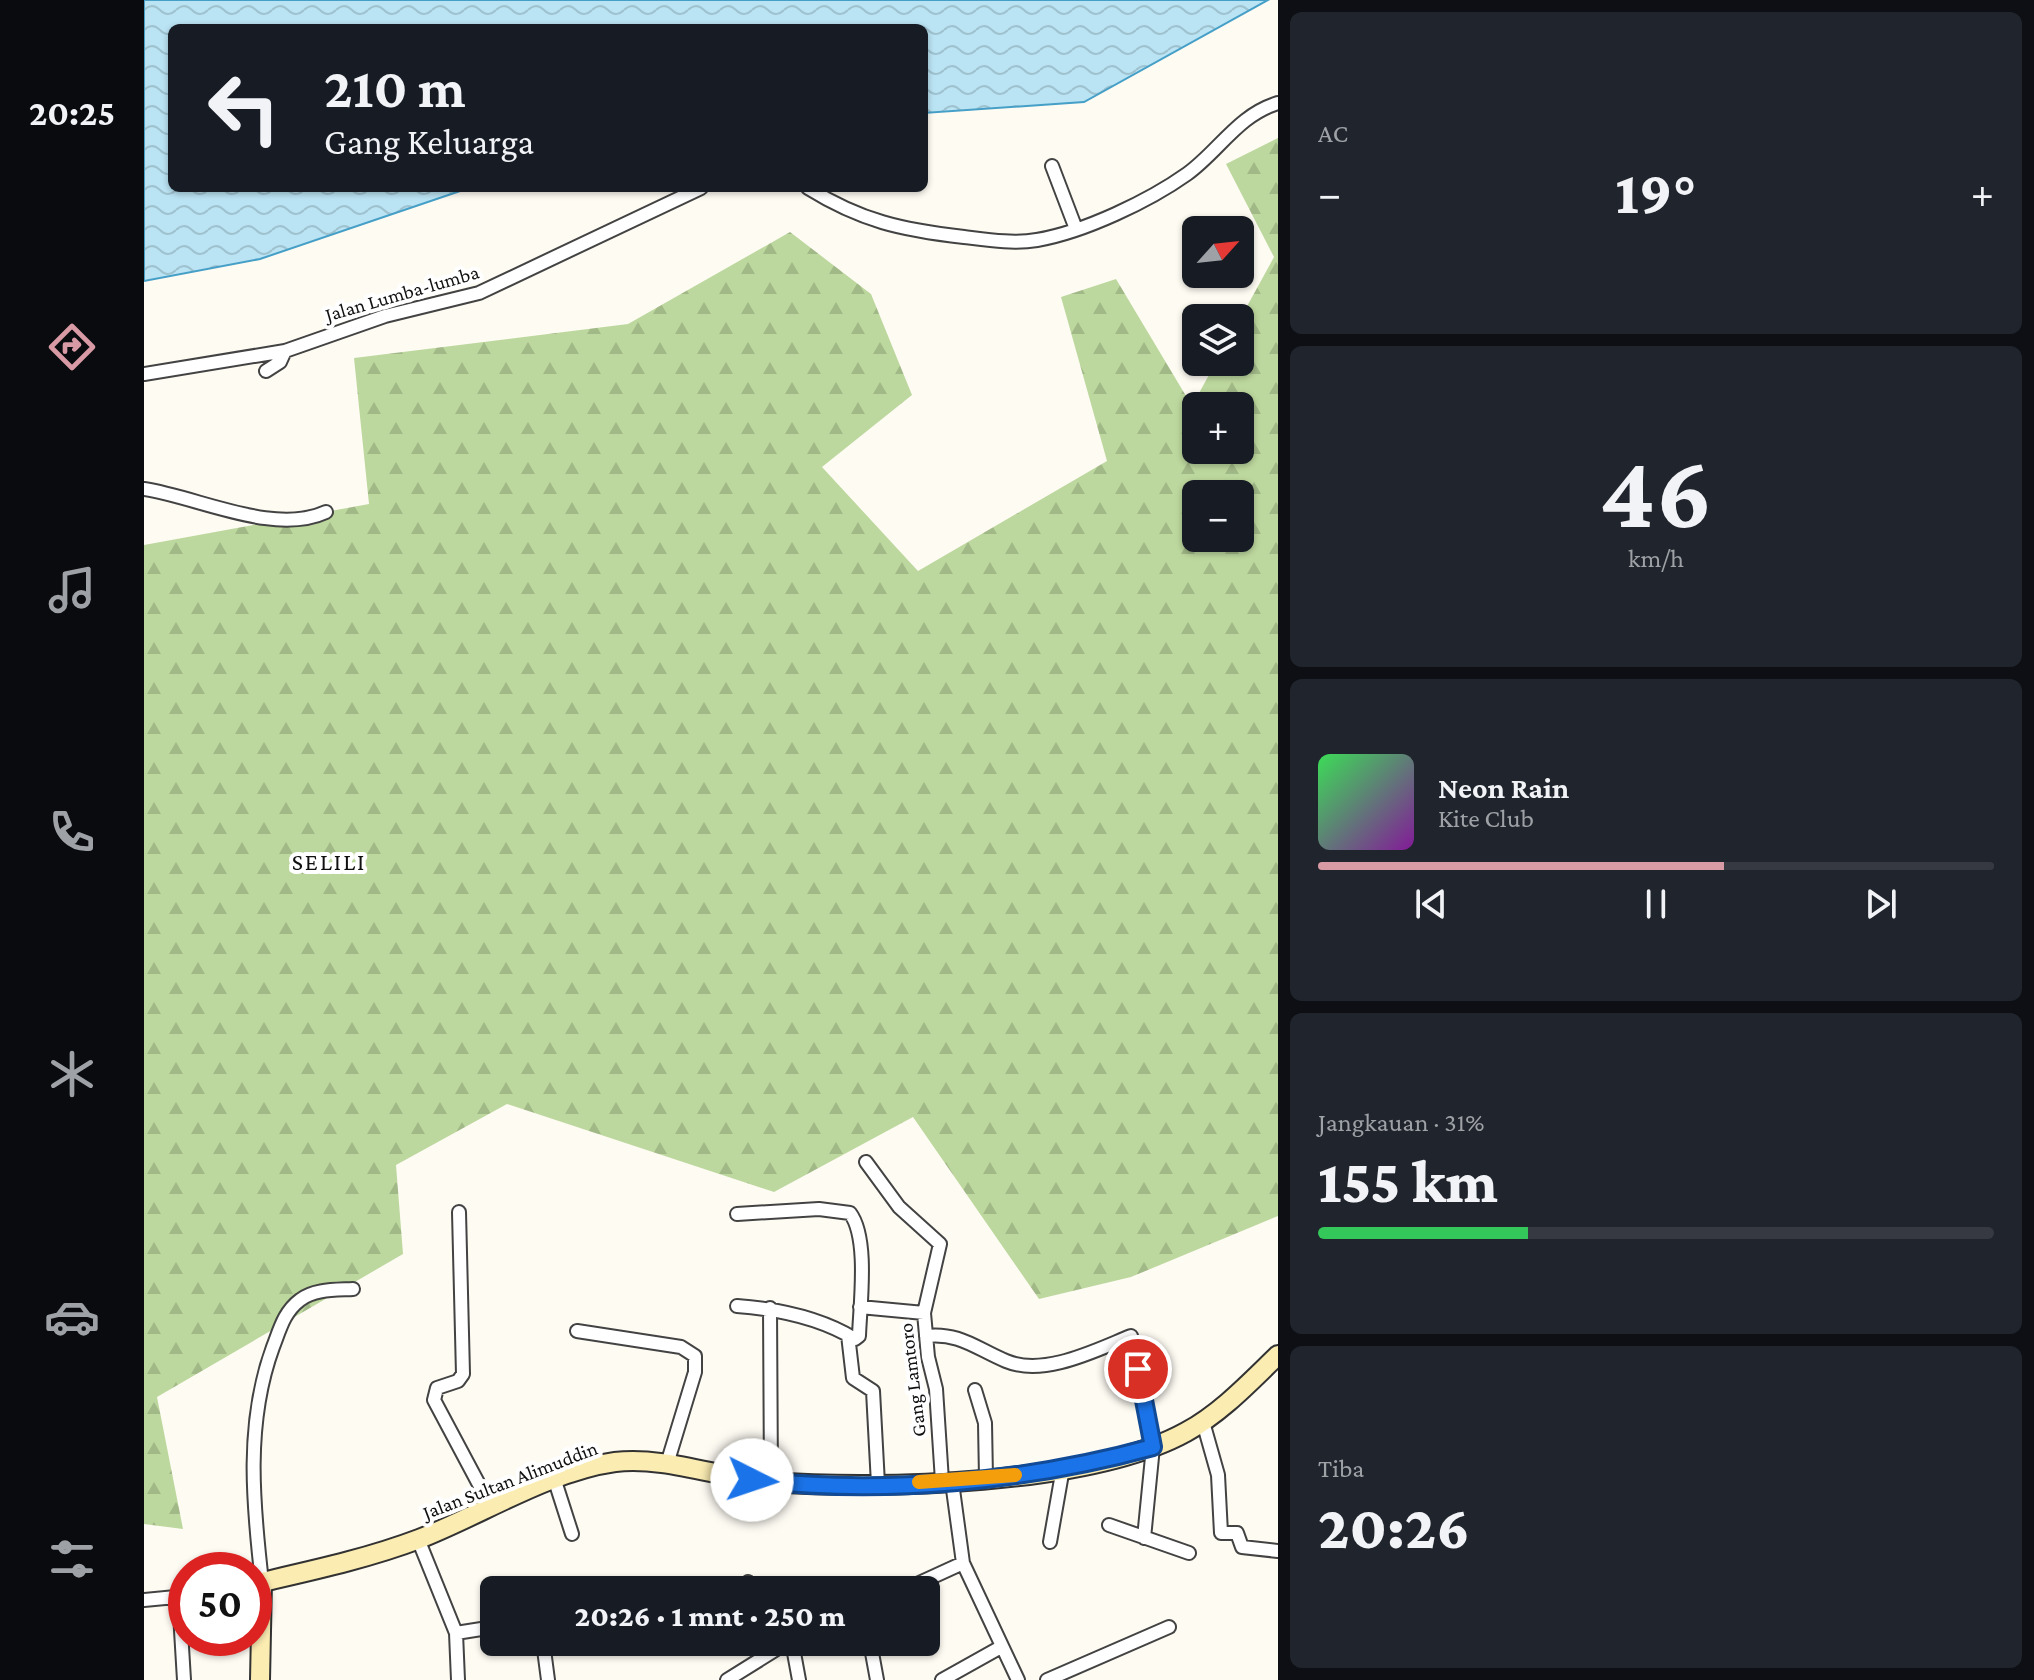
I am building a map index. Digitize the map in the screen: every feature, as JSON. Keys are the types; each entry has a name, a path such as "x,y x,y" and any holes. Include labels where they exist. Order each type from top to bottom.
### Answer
{"main road":[{"name":"Jalan Sultan Alimuddin","path":"272,1579 418,1539 555,1481 612,1463 667,1464 771,1482 878,1484 986,1478 1063,1468 1153,1447 1203,1422 1274,1365"},
{"path":"260,1656 260,1680"}],"street":[{"path":"815,192 851,214 909,231 1001,241 1036,240 1076,229 1167,188 1196,167 1230,131 1278,103"},
{"path":"1052,166 1076,229"},
{"name":"Jalan Lumba-lumba","path":"144,374 285,351 385,316 479,293 693,192"},
{"path":"266,371 280,362 285,351"},
{"path":"144,489 278,519 313,517 326,512"},
{"name":"Gang Lamtoro","path":"866,1162 899,1207 940,1244 924,1313 947,1481 963,1563 1018,1680"},
{"path":"737,1214 819,1209 850,1213 859,1234 859,1336 855,1339 812,1319 770,1308 737,1306"},
{"path":"459,1212 463,1374 458,1381 437,1388 434,1400 491,1507"},
{"path":"256,1552 253,1502 255,1428 262,1378 290,1309 303,1298 318,1292 353,1289"},
{"path":"860,1307 924,1313"},
{"path":"770,1308 771,1482"},
{"path":"577,1331 681,1347 695,1356 695,1372 667,1464"},
{"path":"926,1336 947,1334 1008,1362 1029,1365 1090,1352 1131,1336 1153,1447 1144,1538"},
{"path":"848,1335 853,1378 873,1391 878,1484"},
{"path":"975,1390 985,1423 986,1478"},
{"path":"1203,1422 1218,1475 1221,1533 1237,1533 1242,1547 1278,1551"},
{"path":"1050,1542 1063,1468"},
{"path":"555,1481 572,1534"},
{"path":"1109,1525 1189,1553"},
{"path":"418,1539 456,1633 458,1680"},
{"path":"935,1576 963,1563"},
{"path":"144,1600 168,1598"},
{"path":"1047,1680 1169,1627"},
{"path":"456,1633 480,1629"},
{"path":"942,1680 1001,1647"},
{"path":"184,1656 184,1680"},
{"path":"545,1656 548,1680"},
{"path":"727,1680 759,1656"},
{"path":"793,1656 799,1680"},
{"path":"873,1656 877,1680"}],"green space":[{"path":"1278,138 1278,1216 1131,1277 1039,1299 913,1117 774,1192 507,1104 396,1165 403,1254 157,1397 183,1529 144,1524 144,545 369,504 354,358 628,324 790,232 871,294 912,395 822,467 918,571 1107,461 1061,297 1116,279 1184,392 1182,464 1254,464 1254,392 1200,392 1208,376 1254,376 1254,304 1248,304 1274,257 1226,164"}],"water":[{"path":"144,0 1268,0 1084,102 928,113 928,24 168,24 168,192 457,192 260,259 144,281"}],"slow traffic":[{"path":"919,1482 1015,1475"}],"district":[{"name":"SELILI","path":"329,861"}],"route":[{"path":"752,1480 869,1485 952,1482 1073,1467 1153,1447 1138,1369"}]}
